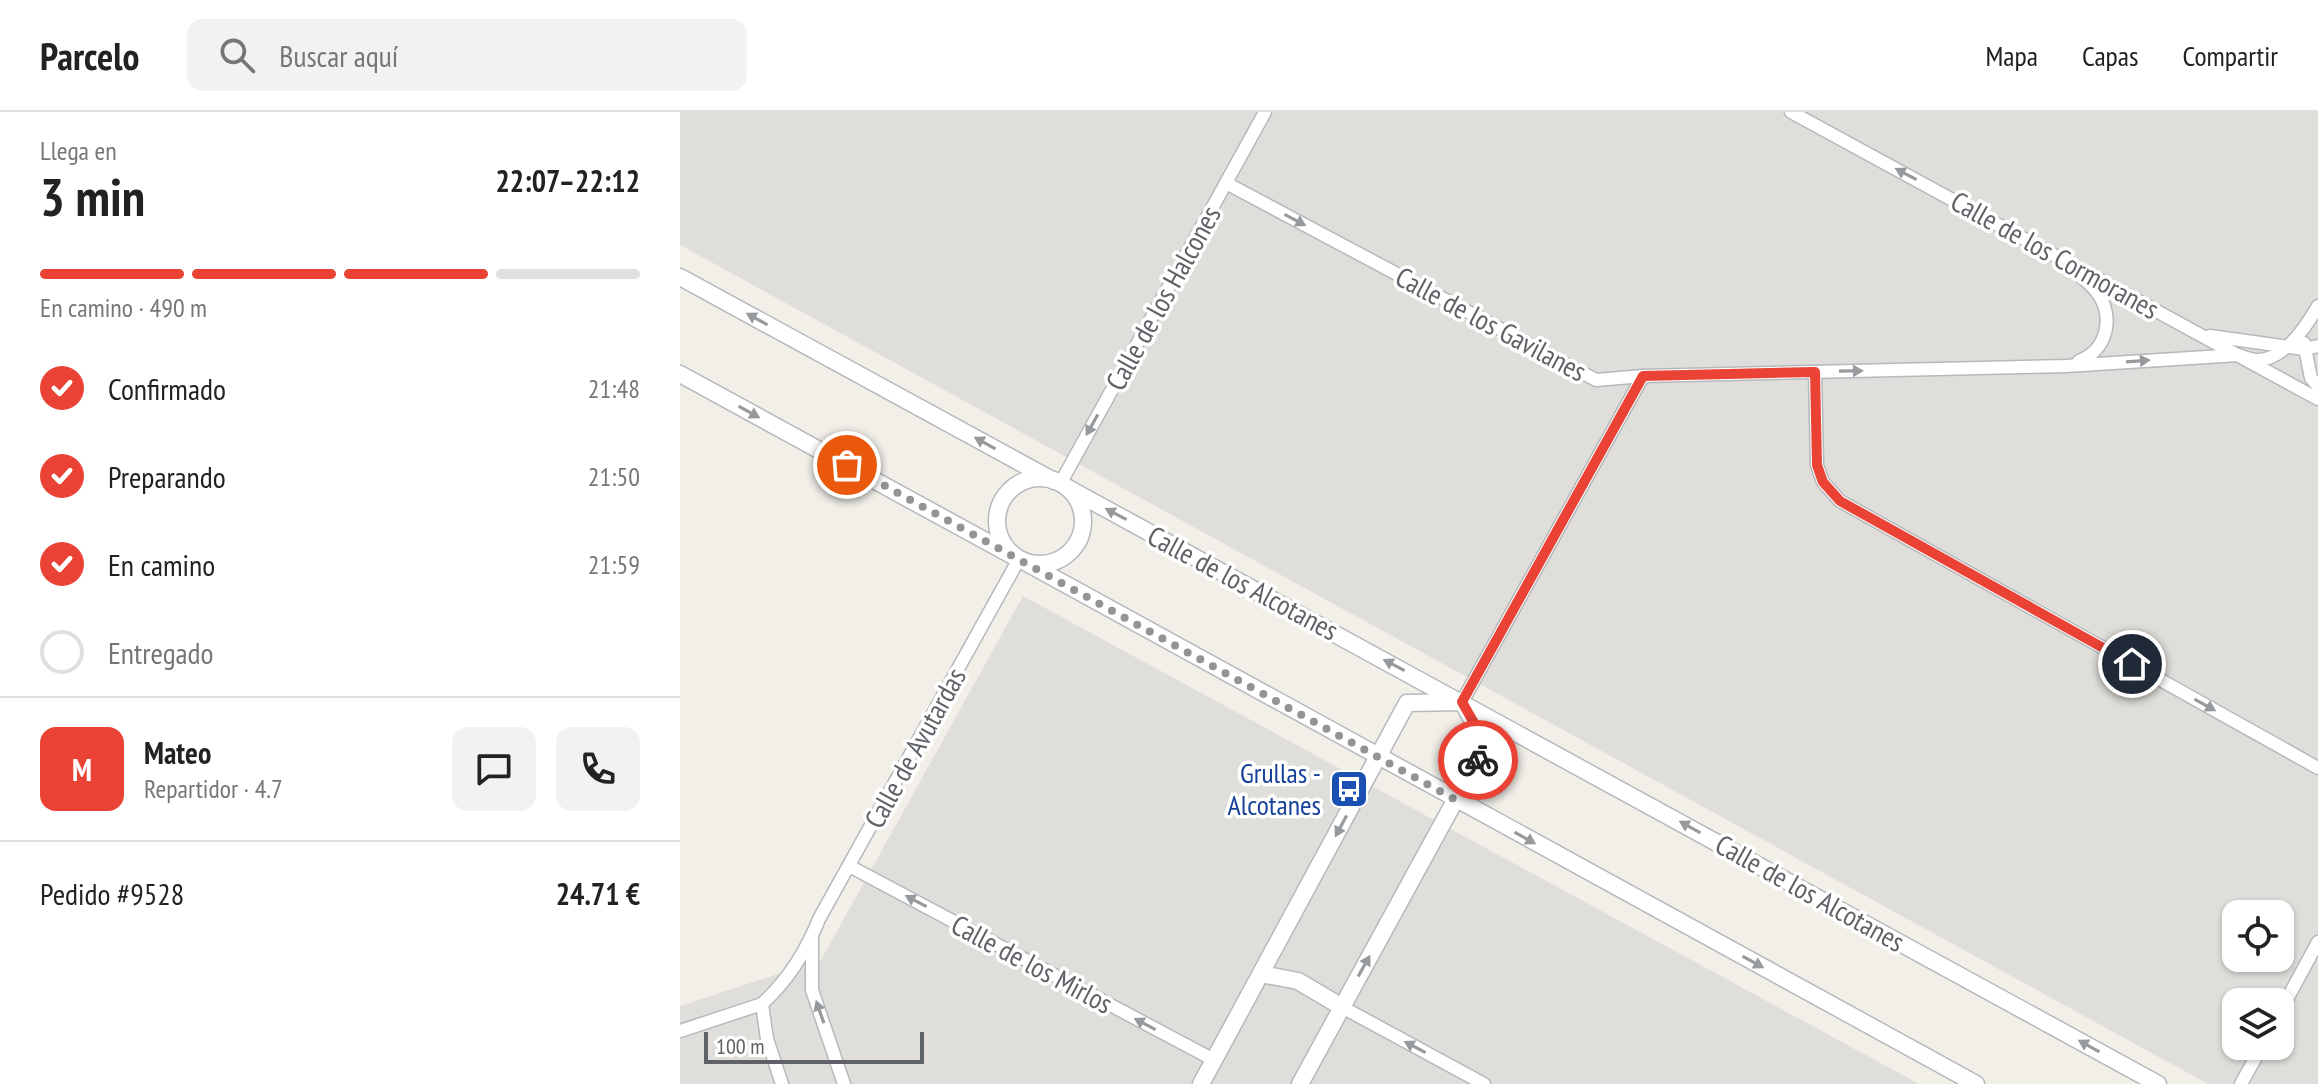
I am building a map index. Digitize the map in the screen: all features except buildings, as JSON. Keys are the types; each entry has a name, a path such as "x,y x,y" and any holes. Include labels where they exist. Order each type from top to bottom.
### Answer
{"street":[{"name":"Calle de los Halcones","path":"1060,484 1265,112"},
{"name":"Calle de los Cormoranes","path":"1791,112 2318,399"},
{"name":"Calle de los Gavilanes","path":"1226,183 1596,380 1643,376 2066,366 2238,355 2255,360 2269,358 2306,328"},
{"name":"Calle de los Gavilanes","path":"2058,256 2096,291 2106,308 2106,329 2100,346 2093,356 2066,366"},
{"name":"Calle de los Alcotanes","path":"680,277 2158,1084"},
{"path":"2318,306 2306,328 2304,349 2311,378 2318,386"},
{"name":"Calle de los Gavilanes","path":"2201,335 2304,349 2318,346"},
{"path":"1815,372 1817,465 1823,482 1840,501 2318,768"},
{"path":"680,374 1976,1084"},
{"path":"1300,1084 1486,744 1462,702 1643,376"},
{"path":"1027,480 1060,484 1076,497 1081,510 1083,523 1080,536 1073,548 1051,563 1038,565 1019,559 1004,546 998,534 999,507 1005,495 1027,480"},
{"name":"Calle de Avutardas","path":"762,1004 784,983 812,937 819,919 851,867 1019,559"},
{"name":"Calle de los Alcotanes","path":"1378,757 1407,703 1462,702"},
{"path":"1201,1084 1378,757"},
{"name":"Calle de los Mirlos","path":"851,867 1214,1060"},
{"name":"Calle de Avutardas","path":"812,937 812,990 844,1084"},
{"path":"2293,988 2318,942"},
{"path":"1261,974 1298,981 1484,1084"},
{"path":"680,1031 762,1004 767,1039 782,1084"},
{"path":"2241,1084 2254,1060"}],"shaded area":[{"path":"680,112 2318,112 2318,1084 2208,1084 680,245"},
{"path":"1023,596 1919,1084 680,1084 680,1006 821,960"}],"way so far":[{"path":"847,465 1456,800 1478,760"}],"place":[{"name":"Grullas - Alcotanes","path":"1349,789"}],"route":[{"path":"1478,760 1486,744 1462,702 1643,376 1815,372 1817,465 1823,482 1840,501 2132,664"}]}
